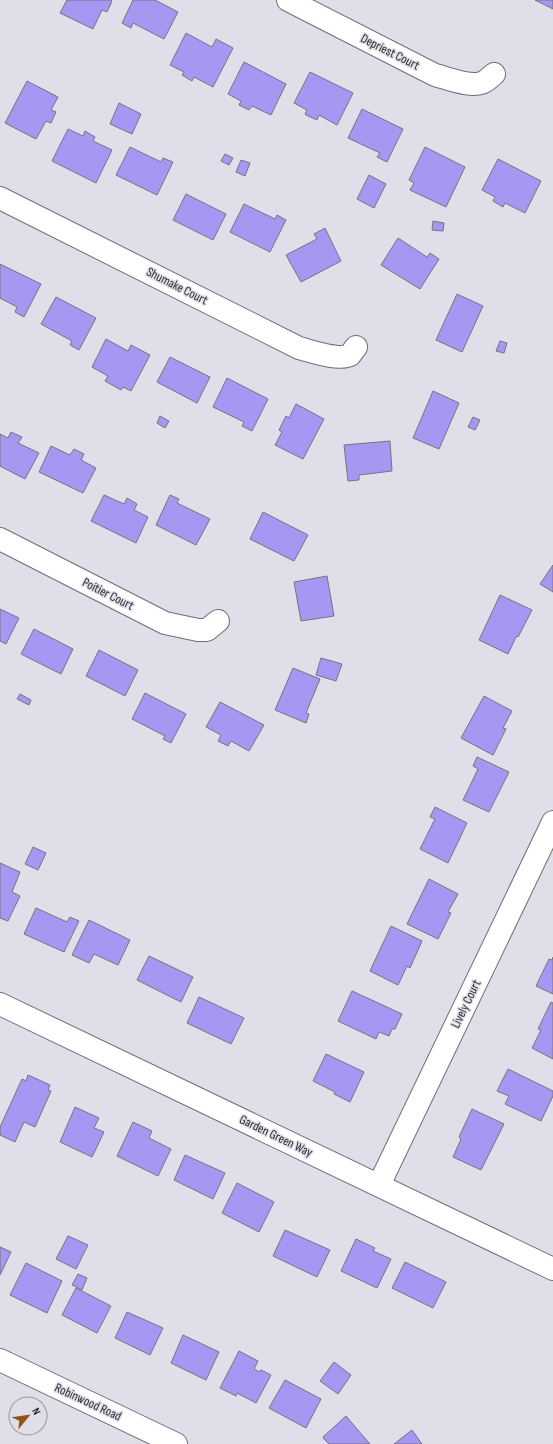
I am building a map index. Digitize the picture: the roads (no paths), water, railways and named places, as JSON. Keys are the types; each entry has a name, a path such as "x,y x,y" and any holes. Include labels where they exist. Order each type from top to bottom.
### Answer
{"street":[{"name":"Depriest Court","path":"288,0 435,74 456,81 477,85 484,83 494,74"},
{"name":"Shumake Court","path":"0,198 299,348 338,357 349,355 356,348"},
{"name":"Poitier Court","path":"0,539 165,623 198,630 207,630 218,621"},
{"name":"Lively Court","path":"379,1185 553,822"},
{"name":"Garden Green Way","path":"0,1004 553,1269"},
{"name":"Robinwood Road","path":"0,1360 176,1444"}]}
